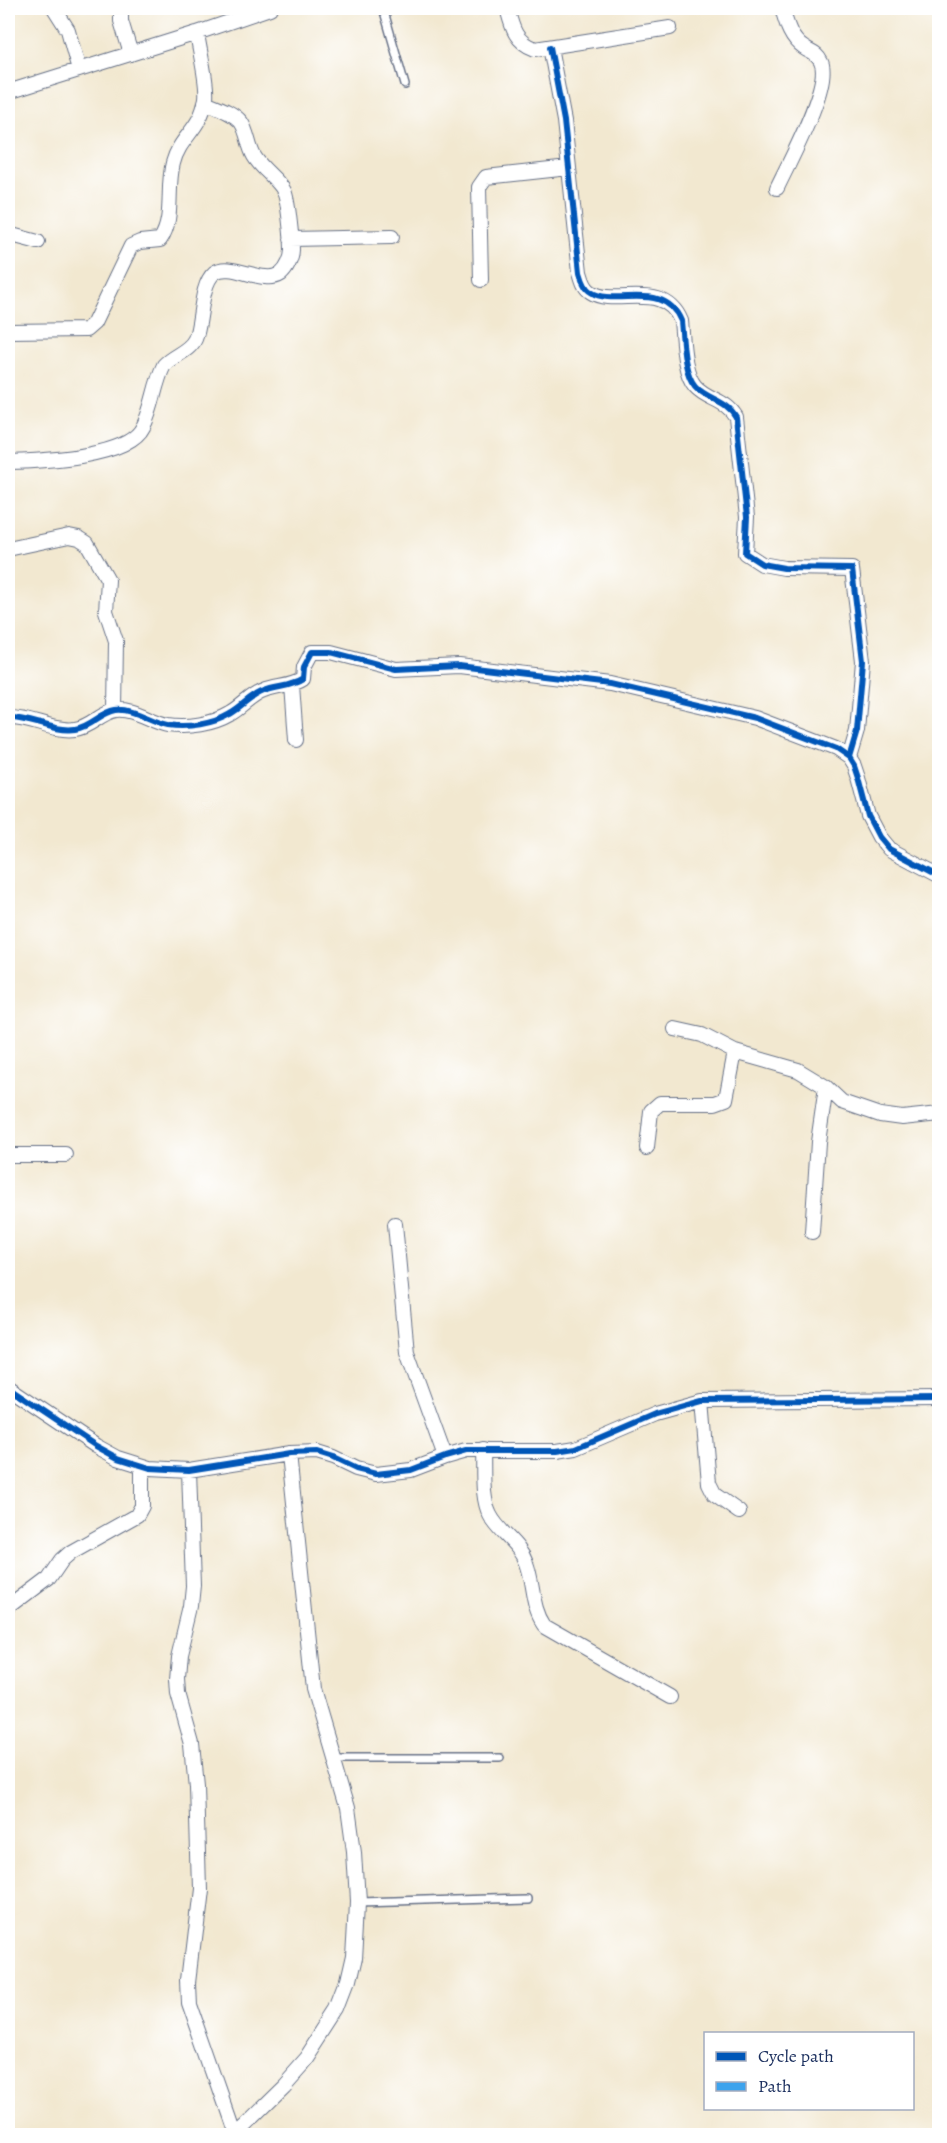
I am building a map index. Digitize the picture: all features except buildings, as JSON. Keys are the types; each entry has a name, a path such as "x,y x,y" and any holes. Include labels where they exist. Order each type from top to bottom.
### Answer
{"street":[{"path":"54,8 68,30 79,70"},
{"path":"121,8 121,21 131,54"},
{"path":"8,92 270,8"},
{"path":"507,8 516,37 525,45 536,49 670,28"},
{"path":"777,188 813,112 824,77 823,64 816,54 801,47 789,31 782,8"},
{"path":"8,332 13,330 75,332 86,330 94,323 132,246 140,242 160,240 166,231 173,163 181,143 197,125 203,114 207,94 196,33"},
{"path":"550,48 564,122 584,284 590,292 601,296 649,297 671,305 678,312 688,376 696,388 730,407 736,417 747,518 745,553 762,564 784,568 852,569 863,661 857,731 849,758"},
{"path":"8,462 70,458 126,443 138,436 144,426 164,365 171,357 189,348 195,339 208,283 214,273 223,270 269,278 280,274 289,264 292,250 286,194 253,155 240,121 228,112 205,102"},
{"path":"481,280 479,187 482,181 486,177 569,168"},
{"path":"8,234 38,242"},
{"path":"291,239 392,237"},
{"path":"8,549 69,536 87,543 108,580 106,611 116,641 115,710"},
{"path":"8,718 72,730 89,726 115,710 130,711 169,725 211,722 231,714 252,696 265,690 292,685 303,679 308,656 316,651 331,652 396,669 459,666 610,684 755,718 836,749 849,758 856,772 868,816 879,837 889,849 939,876"},
{"path":"292,685 296,740"},
{"path":"675,1029 702,1035 735,1052 798,1070 826,1087 842,1102 880,1115 902,1118 939,1114"},
{"path":"647,1148 651,1111 660,1103 715,1103 726,1099 735,1052"},
{"path":"812,1232 818,1142 826,1087"},
{"path":"8,1155 66,1155"},
{"path":"395,1224 407,1352 445,1457"},
{"path":"8,1387 96,1446 118,1458 142,1466 189,1470 289,1454 317,1453 356,1469 376,1474 411,1470 466,1451 557,1451 576,1448 656,1414 702,1401 939,1399"},
{"path":"702,1401 709,1483 715,1495 739,1512"},
{"path":"483,1450 486,1503 497,1525 521,1553 527,1564 537,1615 544,1625 670,1696"},
{"path":"189,1470 193,1586 179,1656 177,1679 178,1694 192,1744 196,1795 199,1888 188,1980 189,2001 234,2134 308,2058 338,2010 348,1984 354,1958 357,1903 354,1852 348,1808 317,1709 311,1681 289,1454"},
{"path":"8,1610 50,1579 62,1560 71,1552 137,1515 142,1506 142,1466"}],"lane":[{"path":"383,8 405,85"},
{"path":"333,1758 500,1758"},
{"path":"357,1903 528,1898"}],"marked path":[{"path":"234,2131 236,2136"}],"cycle path":[{"path":"550,47 564,121 580,272 585,286 591,292 601,296 639,297 663,301 673,308 681,321 684,355 691,380 700,391 722,403 736,417 747,517 745,553 762,564 784,568 852,569 863,661 857,731 849,758"},
{"path":"8,718 75,729 111,711 123,710 168,725 208,723 230,714 259,693 294,684 303,679 304,667 312,652 331,652 396,669 459,666 610,684 755,718 836,749 849,758 854,766 868,816 879,837 889,849 940,876"},
{"path":"8,1387 96,1446 118,1458 150,1468 189,1470 289,1454 317,1453 356,1469 376,1474 411,1470 466,1451 557,1451 576,1448 655,1414 702,1401 940,1399"}]}
